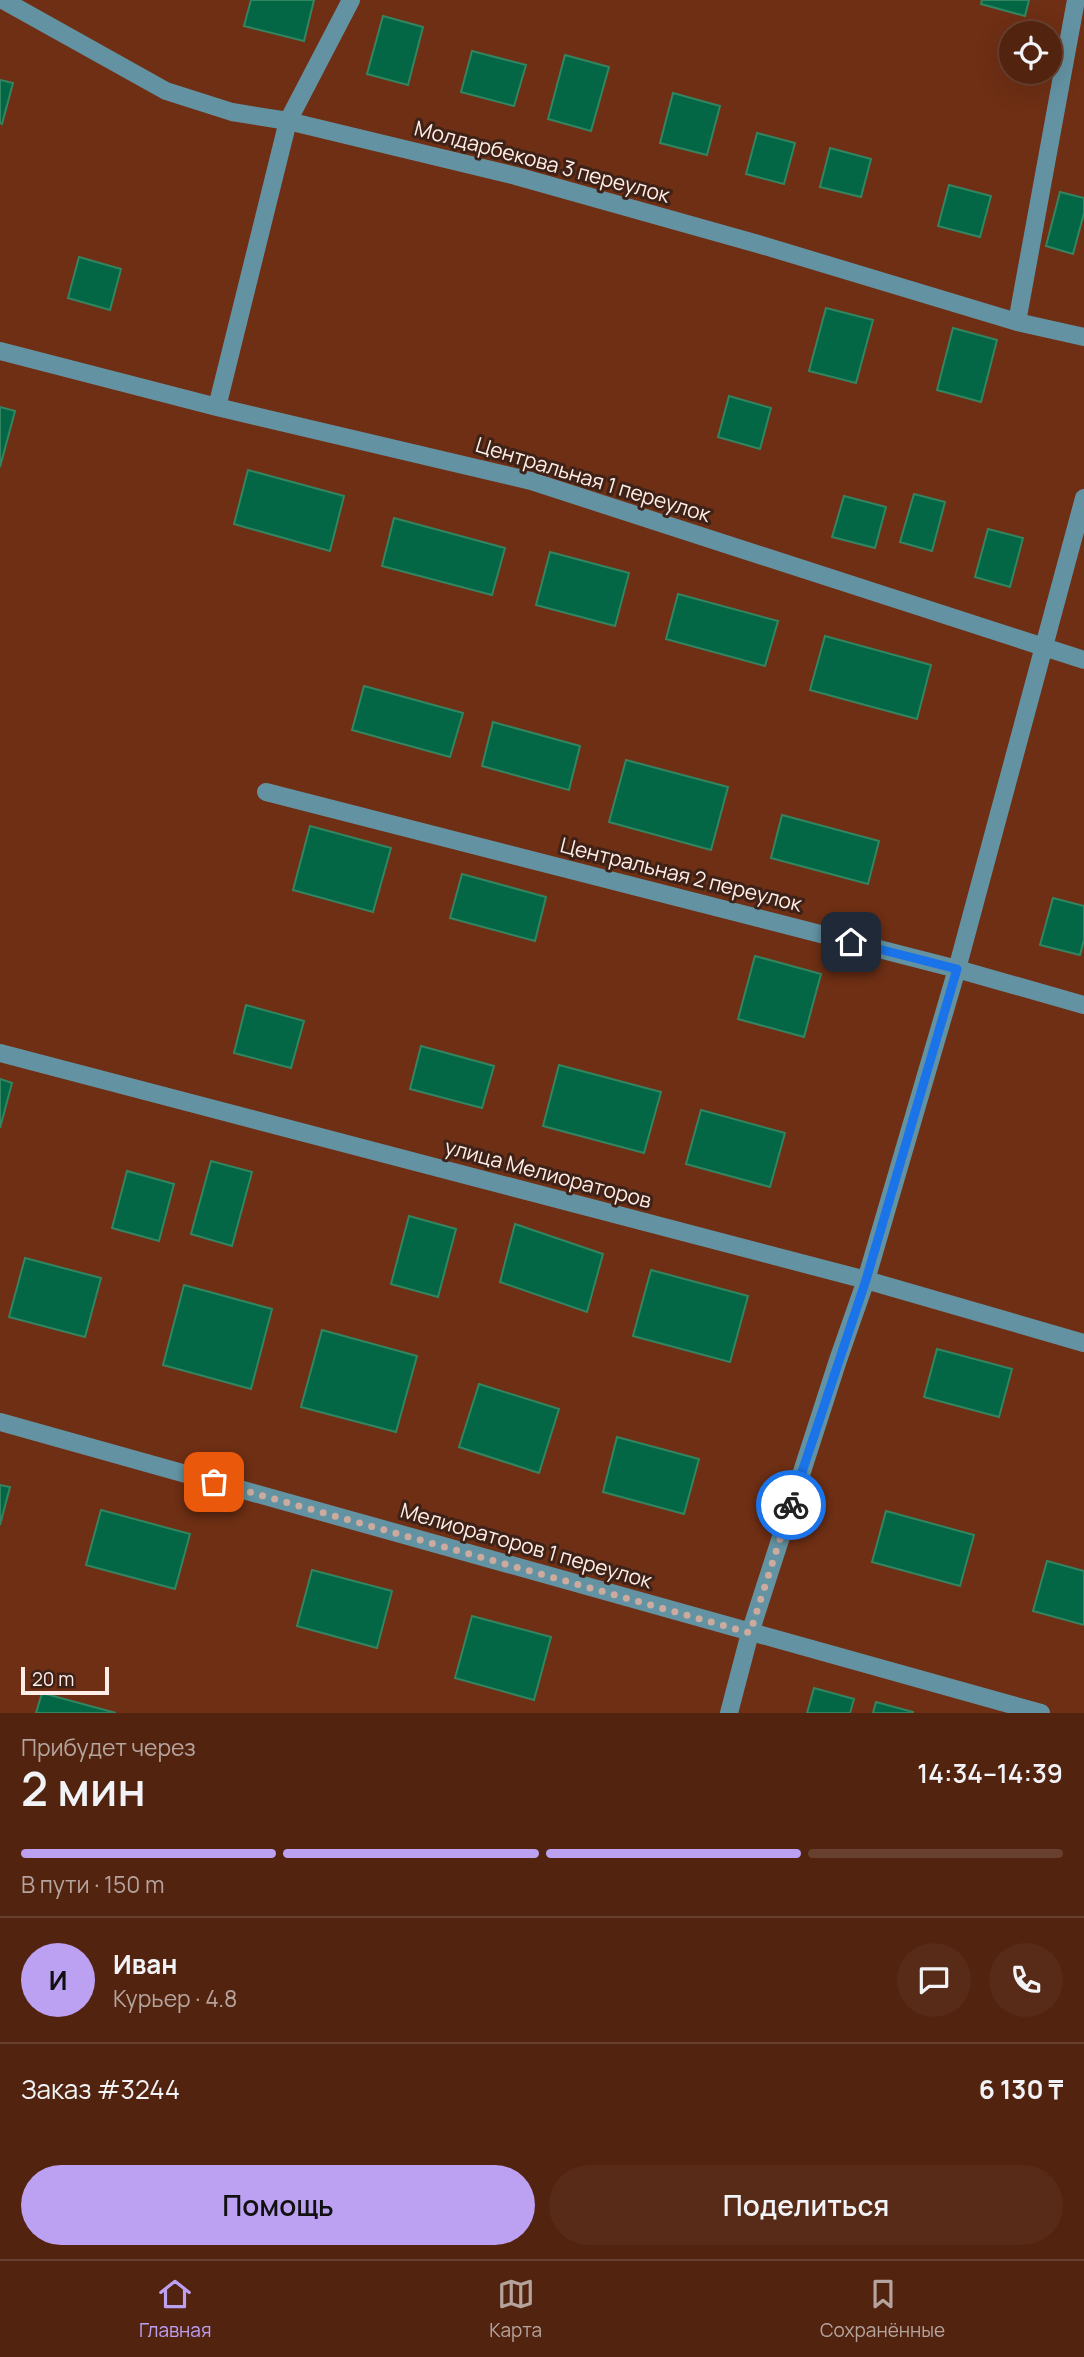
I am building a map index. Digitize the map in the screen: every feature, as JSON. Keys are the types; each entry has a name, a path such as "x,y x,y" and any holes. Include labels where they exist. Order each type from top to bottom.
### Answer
{"street":[{"name":"Молдарбекова 3 переулок","path":"3,0 166,91 232,112 288,121 529,180 758,244 1017,322 1084,337"},
{"path":"217,407 288,121 351,0"},
{"path":"1017,322 1076,0"},
{"name":"Центральная 1 переулок","path":"0,351 217,407 531,481 1084,660"},
{"path":"729,1713 750,1633 866,1280 957,969 1084,498"},
{"name":"Центральная 2 переулок","path":"266,792 1084,1004"},
{"name":"улица Мелиораторов","path":"0,1053 866,1280 1084,1343"},
{"name":"Мелиораторов 1 переулок","path":"0,1422 1041,1713"}],"building":[{"path":"251,0 314,0 304,41 244,26"},
{"path":"982,0 1029,0 1025,16 981,4"},
{"path":"383,16 423,27 408,85 367,74"},
{"path":"472,51 526,65 514,106 461,92"},
{"path":"565,55 609,67 591,131 548,119"},
{"path":"0,80 13,83 2,124 0,123"},
{"path":"673,93 720,106 707,155 660,143"},
{"path":"757,133 795,143 784,184 746,174"},
{"path":"830,148 871,159 861,197 820,187"},
{"path":"949,185 991,196 980,237 938,226"},
{"path":"1060,192 1084,198 1084,213 1073,254 1046,246"},
{"path":"79,257 121,269 110,310 68,298"},
{"path":"826,308 873,320 856,383 809,371"},
{"path":"953,328 997,340 981,402 937,390"},
{"path":"729,396 771,408 760,449 718,437"},
{"path":"0,407 15,411 0,467"},
{"path":"248,470 344,496 330,551 234,524"},
{"path":"914,494 945,502 932,551 900,542"},
{"path":"844,496 886,507 875,548 832,537"},
{"path":"394,518 505,548 492,595 382,566"},
{"path":"988,529 1023,538 1010,587 975,577"},
{"path":"550,552 629,573 615,626 536,605"},
{"path":"678,594 778,621 765,666 666,639"},
{"path":"825,636 931,665 917,719 810,690"},
{"path":"364,686 463,713 450,757 352,730"},
{"path":"493,722 580,746 569,790 482,766"},
{"path":"626,760 728,787 711,850 609,822"},
{"path":"782,815 879,841 868,884 771,858"},
{"path":"310,826 391,848 373,912 293,890"},
{"path":"462,874 546,897 535,941 450,918"},
{"path":"1053,898 1084,906 1084,940 1080,955 1040,945"},
{"path":"755,956 821,974 804,1037 738,1019"},
{"path":"246,1005 304,1021 291,1068 234,1053"},
{"path":"421,1046 494,1066 482,1108 410,1089"},
{"path":"559,1065 661,1092 644,1153 543,1126"},
{"path":"0,1079 12,1083 0,1128"},
{"path":"701,1110 785,1133 770,1187 686,1164"},
{"path":"211,1161 252,1172 232,1246 191,1234"},
{"path":"127,1171 174,1184 159,1241 112,1228"},
{"path":"409,1216 456,1229 438,1297 391,1284"},
{"path":"515,1224 603,1254 587,1312 500,1282"},
{"path":"25,1258 101,1278 85,1337 9,1317"},
{"path":"651,1270 748,1296 730,1362 633,1336"},
{"path":"184,1285 272,1309 251,1389 163,1365"},
{"path":"322,1330 417,1356 396,1432 301,1407"},
{"path":"937,1349 1012,1369 999,1417 924,1397"},
{"path":"479,1384 559,1409 539,1473 459,1447"},
{"path":"617,1437 699,1459 684,1514 603,1492"},
{"path":"0,1485 10,1487 0,1525"},
{"path":"101,1510 190,1534 175,1589 86,1565"},
{"path":"886,1511 974,1535 960,1586 872,1562"},
{"path":"1047,1561 1084,1571 1084,1625 1033,1611"},
{"path":"312,1570 392,1591 377,1648 297,1626"},
{"path":"472,1616 551,1637 534,1700 455,1678"},
{"path":"814,1688 854,1699 850,1713 807,1713"},
{"path":"42,1693 116,1713 36,1713"},
{"path":"876,1702 913,1712 913,1713 873,1713"}],"way so far":[{"path":"214,1482 750,1633 791,1505"}],"route":[{"path":"791,1505 866,1280 957,969 851,942"}]}
